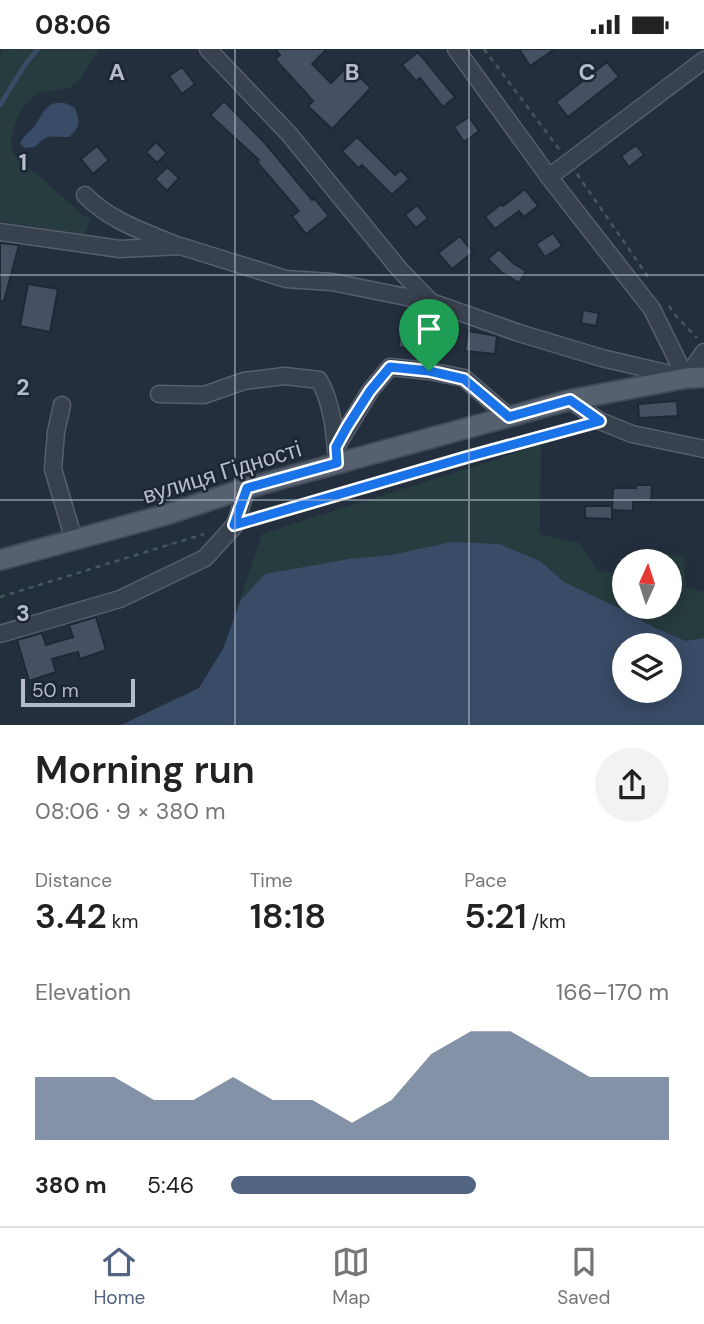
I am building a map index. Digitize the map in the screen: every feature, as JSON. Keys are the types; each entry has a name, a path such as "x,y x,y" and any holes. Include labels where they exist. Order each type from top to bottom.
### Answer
{"main road":[{"name":"вулиця Гідності","path":"0,560 165,515 336,455 509,417 570,400 695,377"}],"street":[{"path":"208,49 289,134 400,269 431,302"},
{"path":"456,49 549,177 652,309 695,377"},
{"path":"549,177 704,61"},
{"path":"85,195 97,207 138,230 286,279 332,282 431,302 602,358 695,377"},
{"path":"0,232 120,249 180,246"},
{"path":"695,377 704,352"},
{"path":"336,455 370,391 390,367 429,371 464,379 509,417"},
{"path":"159,394 204,395 244,381 285,376 319,380 325,390 336,455"},
{"path":"570,400 600,421 632,434 704,449"},
{"path":"62,405 56,432 53,469 74,540"},
{"path":"0,633 120,599 205,558 234,525 247,488"}],"path":[{"path":"484,49 569,162 653,283"},
{"path":"668,305 704,345"},
{"path":"0,597 234,525 600,421"}],"green space":[{"path":"3,49 99,49 81,78 71,87 37,94 24,106 15,123 11,142 14,154 84,216 90,218 85,235 0,221 0,55"},
{"path":"541,444 540,534 580,543 597,571 612,572 612,619 682,619 684,556 686,587 704,592 704,725 123,725 199,688 223,649 262,534"}],"water":[{"path":"55,103 65,103 75,108 78,121 76,130 69,137 50,137 35,147 25,148 20,144 23,138 45,110"},
{"path":"451,542 499,544 540,561 564,582 612,605 612,619 639,619 667,633 612,633 612,703 682,703 682,639 704,638 704,725 121,725 199,688 223,649 241,600 265,574 349,559 392,555"}],"building":[{"path":"275,49 327,49 312,64 331,83 348,66 371,88 332,129 308,106 313,101 275,59 280,55"},
{"path":"519,49 555,49 530,66"},
{"path":"418,52 455,97 443,107 420,78 416,81 402,65"},
{"path":"607,62 619,77 568,117 556,102"},
{"path":"182,67 195,84 182,94 169,76"},
{"path":"224,101 329,216 306,234 292,216 299,211 257,162 259,160 210,115"},
{"path":"469,117 479,131 464,142 454,127"},
{"path":"357,137 395,175 401,170 409,179 392,195 362,165 358,168 342,151"},
{"path":"156,142 167,153 157,163 146,152"},
{"path":"636,145 644,155 629,167 621,156"},
{"path":"97,146 109,160 93,174 81,159"},
{"path":"167,167 179,178 167,191 155,179"},
{"path":"525,189 538,206 524,217 519,211 495,229 485,217"},
{"path":"417,205 428,218 416,228 405,215"},
{"path":"553,233 562,246 545,257 536,244"},
{"path":"460,236 473,252 452,269 438,253"},
{"path":"0,243 19,245 4,301 0,301"},
{"path":"499,249 526,271 519,283 501,272 488,259"},
{"path":"28,284 58,289 50,332 20,326"},
{"path":"583,310 599,313 596,326 581,323"},
{"path":"403,321 422,324 420,335 432,337 430,352 398,347"},
{"path":"468,331 497,336 495,354 465,351"},
{"path":"677,401 678,416 639,418 638,404"},
{"path":"636,485 652,485 651,502 633,502 633,511 612,510 613,488 636,488"},
{"path":"585,506 612,506 612,519 585,518"},
{"path":"96,617 106,650 80,659 78,652 52,659 56,672 29,681 17,640 42,633 46,645 73,637 69,625"}],"waterway":[{"path":"0,105 38,49"}],"route":[{"path":"390,367 429,371 464,379 509,417 570,400 600,421 234,525 247,488 337,463 336,447 347,427 370,391 390,367"}]}
